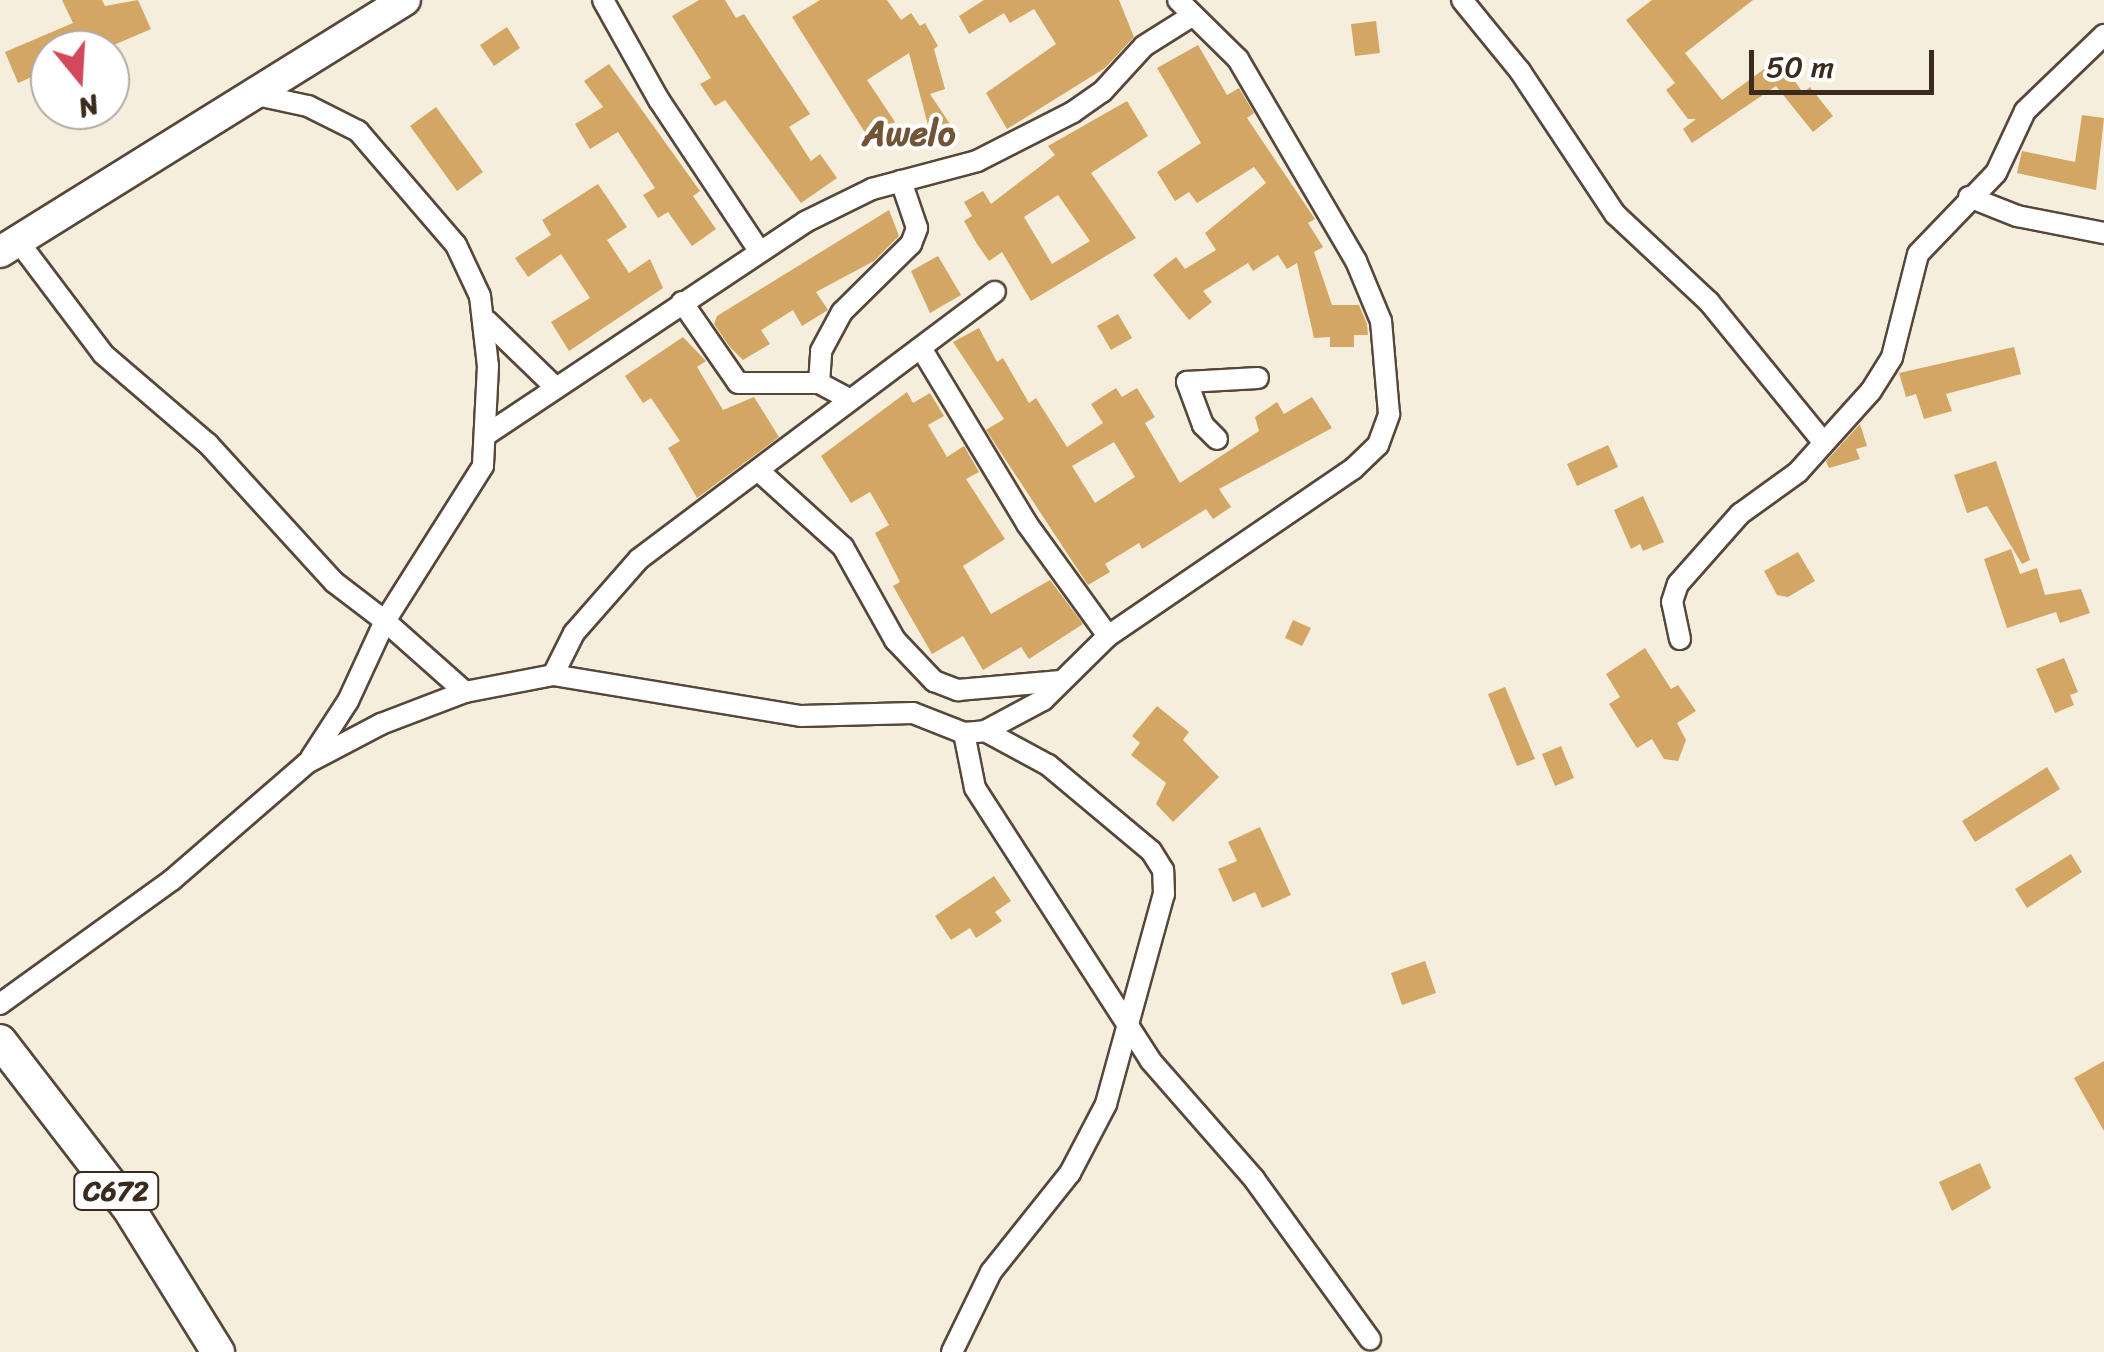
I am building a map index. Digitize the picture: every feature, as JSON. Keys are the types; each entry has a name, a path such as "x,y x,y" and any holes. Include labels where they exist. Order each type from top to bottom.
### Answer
{"main road":[{"name":"C672","path":"0,1041 128,1207 218,1352"}],"street":[{"path":"405,0 9,247 103,354 208,444 334,582 465,692"},
{"path":"603,0 658,100 758,249"},
{"path":"1462,0 1520,70 1614,214 1709,302 1823,442"},
{"path":"489,433 758,249 860,194 977,161 1073,112 1102,92 1184,9 1238,59 1298,171 1356,261 1386,338 1389,414 1378,445 1330,487 1108,636 1025,713 974,732"},
{"path":"1680,638 1672,596 1689,568 1823,442 1881,377 1898,336 1918,254 2004,162 2025,111 2104,34"},
{"path":"252,94 308,106 358,131 456,245 487,321 489,433 484,466 385,621 348,700 307,763"},
{"path":"820,383 821,351 832,328 911,244 917,228 901,181"},
{"path":"1969,197 2018,216 2104,233"},
{"path":"553,675 574,633 627,570 760,472 847,398 994,292"},
{"path":"682,302 738,383 820,383 847,398"},
{"path":"487,321 555,387"},
{"path":"921,348 1027,524 1108,636"},
{"path":"1217,439 1203,425 1187,382 1258,378"},
{"path":"760,472 843,547 895,640 934,682 958,690 1062,681"},
{"path":"0,1004 172,880 307,763 382,724 465,692 553,675 800,716 912,713 974,732 1048,765 1161,864 1164,894 1125,1022 1112,1090 1070,1173 998,1261 952,1352"},
{"path":"974,732 975,788 1125,1022 1170,1088 1273,1203 1370,1339"}],"building":[{"path":"62,0 102,0 105,6 138,0 151,29 130,38 130,30 57,30 73,23"},
{"path":"699,0 725,0 736,18 744,14 810,114 789,127 811,161 820,154 837,178 801,203 725,100 715,106 700,84 711,78 672,16"},
{"path":"820,0 887,0 901,20 911,13 920,26 925,23 938,46 934,49 945,89 930,94 954,130 933,144 909,53 867,80 895,122 869,139 792,17"},
{"path":"984,0 1119,0 1134,37 1105,68 1007,129 986,93 1056,44 1034,9 1010,23 1004,13 969,34 959,16"},
{"path":"1652,0 1753,0 1685,53 1722,100 1779,58 1803,93 1810,87 1833,116 1813,132 1776,86 1692,143 1683,129 1696,119 1688,119 1666,90 1675,83 1626,20"},
{"path":"1376,21 1380,53 1355,56 1351,24"},
{"path":"507,27 520,48 494,66 480,45"},
{"path":"30,41 30,78 18,83 5,52"},
{"path":"1198,45 1227,95 1239,88 1254,113 1247,118 1315,219 1308,223 1323,247 1314,252 1332,305 1359,305 1367,324 1368,335 1354,335 1354,347 1330,347 1330,337 1314,338 1297,263 1287,269 1278,255 1253,271 1248,263 1203,291 1212,302 1189,320 1153,275 1176,257 1185,269 1216,250 1205,233 1266,183 1254,167 1197,203 1189,192 1175,201 1157,172 1201,143 1157,68"},
{"path":"609,64 700,191 693,196 716,229 692,246 668,212 658,218 643,195 655,188 618,132 590,149 575,124 603,107 584,81"},
{"path":"1127,101 1148,136 1091,173 1136,238 1031,301 1002,252 989,261 977,244 964,221 972,216 964,202 983,191 991,204 1055,155 1048,146","holes":["1058,195 1090,241 1052,264 1024,217"]},
{"path":"436,107 483,172 457,191 410,126"},
{"path":"2082,115 2104,118 2096,190 2017,173 2022,151 2075,162"},
{"path":"598,184 627,227 607,240 629,273 650,259 663,288 569,351 551,322 590,298 561,254 528,277 515,258 551,235 542,220"},
{"path":"889,210 899,236 874,261 816,292 828,310 802,326 793,310 761,330 770,344 743,360 729,346 714,324 717,316"},
{"path":"938,256 961,295 930,313 911,271"},
{"path":"1118,314 1132,338 1111,350 1097,326"},
{"path":"979,328 997,362 1003,358 1029,403 1036,398 1067,447 1103,423 1091,404 1116,388 1122,397 1137,388 1155,417 1145,423 1180,483 1259,431 1255,417 1277,402 1284,414 1312,397 1332,428 1219,489 1231,507 1213,519 1206,509 1142,549 1139,543 1105,564 1110,572 1088,585 986,430 1004,419 953,342","holes":["1114,442 1135,477 1095,503 1072,466"]},
{"path":"683,337 706,361 697,367 723,410 754,397 779,437 697,498 668,448 680,441 651,398 643,403 625,376"},
{"path":"2014,347 2021,374 1946,394 1952,411 1924,419 1916,394 1906,397 1899,373"},
{"path":"907,392 913,403 930,393 944,416 928,425 947,457 964,446 979,472 966,479 1005,539 963,566 991,614 1050,580 1083,624 1029,659 1021,647 983,670 963,636 932,654 893,586 900,582 875,533 889,525 870,492 851,503 821,456"},
{"path":"1860,424 1867,446 1856,449 1860,459 1829,468 1826,461"},
{"path":"1608,445 1618,467 1577,486 1567,464"},
{"path":"1996,461 2030,560 2022,564 1987,506 1967,513 1954,475"},
{"path":"1643,496 1664,542 1643,551 1640,544 1631,549 1614,510"},
{"path":"2011,549 2020,574 2037,568 2045,595 2081,589 2090,613 2060,623 2056,612 2007,628 1984,559"},
{"path":"1798,552 1815,581 1788,597 1777,595 1764,571"},
{"path":"1293,620 1311,628 1302,646 1285,638"},
{"path":"1645,648 1671,689 1678,685 1696,711 1677,723 1686,740 1678,761 1664,759 1652,739 1637,748 1609,704 1620,697 1606,674"},
{"path":"2064,658 2078,692 2070,695 2074,705 2055,713 2036,669"},
{"path":"1505,687 1535,759 1517,766 1488,694"},
{"path":"1157,706 1189,732 1183,740 1219,777 1173,822 1156,804 1166,783 1131,755 1140,743 1132,736"},
{"path":"1561,746 1574,778 1555,786 1542,754"},
{"path":"2047,767 2060,789 1975,842 1962,821"},
{"path":"1260,827 1291,895 1262,908 1255,892 1233,902 1218,869 1237,861 1228,842"},
{"path":"2071,854 2082,872 2027,908 2015,889"},
{"path":"994,876 1011,901 995,912 1002,921 976,938 970,928 951,940 935,916"},
{"path":"1425,961 1436,993 1402,1005 1391,973"},
{"path":"2104,1061 2104,1131 2074,1078"},
{"path":"1980,1163 1991,1188 1952,1211 1939,1182"}],"district":[{"name":"Awelo","path":"909,133"}]}
